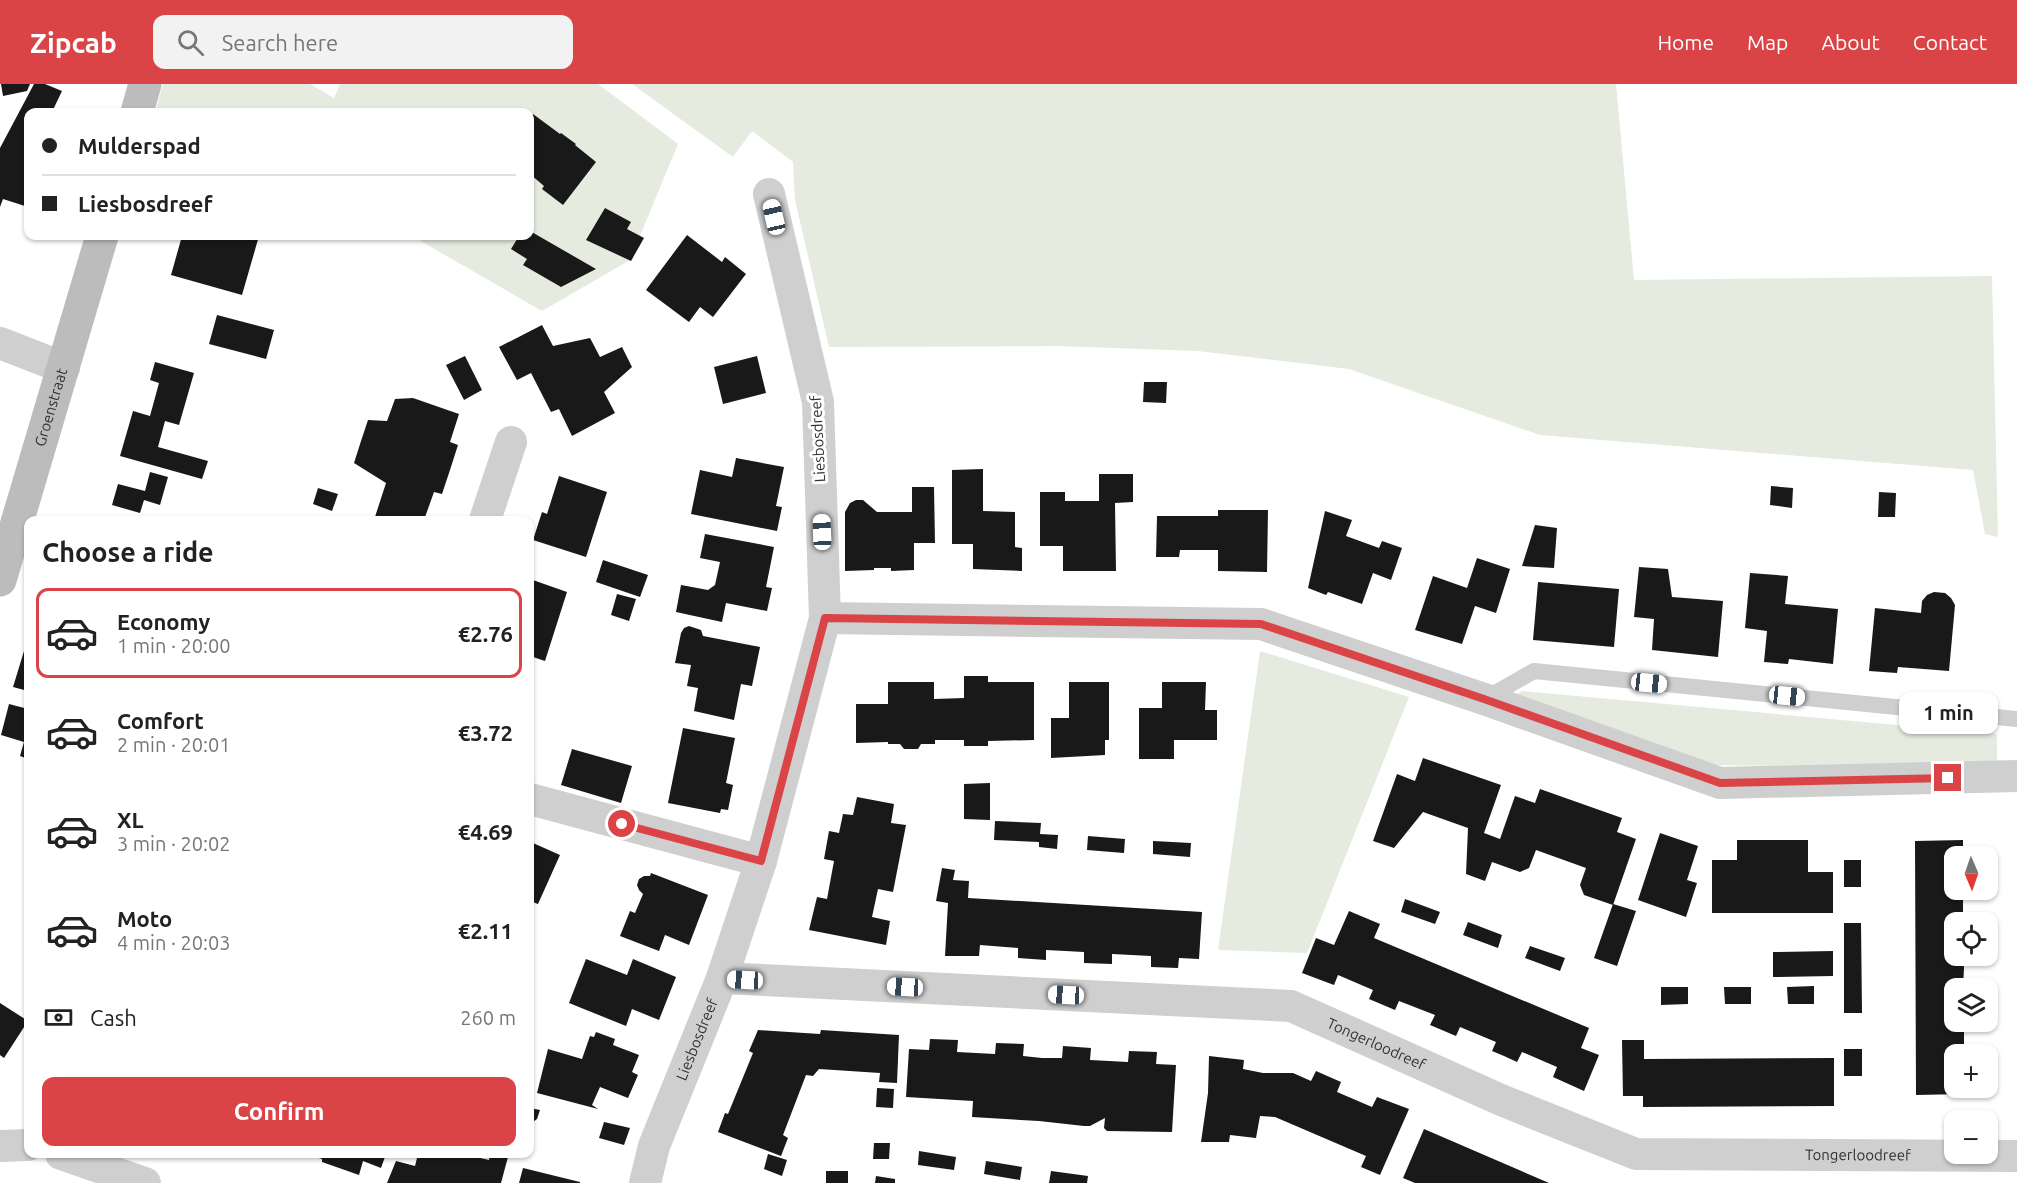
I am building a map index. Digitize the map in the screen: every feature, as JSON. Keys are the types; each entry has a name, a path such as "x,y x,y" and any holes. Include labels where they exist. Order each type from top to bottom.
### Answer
{"street":[{"path":"138,108 145,84"},
{"name":"Liesbosdreef","path":"645,1183 654,1146 722,978 761,861 825,618 818,402 769,194"},
{"name":"Groenstraat","path":"0,580 101,240"},
{"path":"0,344 64,368"},
{"path":"486,516 511,442"},
{"path":"825,618 1261,624 1484,699 1720,783 2017,776"},
{"path":"534,800 761,861"},
{"name":"Tongerloodreef","path":"722,978 1291,1006 1501,1100 1636,1154 2017,1156"},
{"path":"0,1146 24,1145"},
{"path":"73,1158 145,1183"}],"lane":[{"path":"1484,699 1534,672 2017,719"}],"shaded area":[{"path":"163,84 310,84 334,98 340,84 598,84 678,144 630,260 542,311 419,240 534,240 534,108 156,108"},
{"path":"632,84 1616,84 1634,280 1992,276 1998,537 1985,534 1973,470 1540,435 1349,369 1198,351 1059,346 829,347 795,200 793,162 752,131 733,157"},
{"path":"1260,651 1409,697 1307,953 1218,950"},
{"path":"1522,691 1997,734 1997,768 1694,765 1516,695"}],"building":[{"path":"1,84 30,84 27,91 3,96"},
{"path":"34,84 45,84 62,91 54,108 24,108 24,206 3,199 0,207 0,148"},
{"path":"534,115 576,144 596,162 563,205 542,189 544,186 534,177"},
{"path":"605,208 631,222 627,229 644,238 631,261 586,240"},
{"path":"534,233 596,269 561,287 523,265 527,259 511,249 517,240 534,240"},
{"path":"687,235 722,262 725,257 746,274 713,317 700,307 689,322 646,290"},
{"path":"181,240 258,240 242,295 171,275"},
{"path":"217,315 274,330 266,359 209,344"},
{"path":"542,325 553,346 590,338 600,357 622,347 632,367 604,392 615,413 572,436 559,409 551,412 531,373 517,380 499,347"},
{"path":"465,356 482,390 464,400 446,365"},
{"path":"757,356 766,393 723,404 714,367"},
{"path":"155,362 194,373 179,425 165,421 158,447 208,461 202,479 120,456 133,411 150,416 159,383 150,380"},
{"path":"1144,382 1167,382 1166,403 1143,402"},
{"path":"413,398 459,414 450,442 458,445 442,494 434,492 425,516 375,516 386,483 354,463 368,420 387,421 395,399"},
{"path":"736,458 784,467 776,506 782,507 777,531 691,514 700,470 732,477"},
{"path":"983,469 983,511 1015,512 1015,547 1022,548 1022,571 973,569 973,544 952,544 952,470"},
{"path":"150,472 168,477 160,505 144,500 140,513 112,505 118,484 145,491"},
{"path":"1099,474 1133,474 1133,502 1115,503 1116,571 1063,571 1063,546 1040,546 1040,492 1065,492 1065,501 1099,501"},
{"path":"559,476 607,492 586,557 534,540 542,512 547,514"},
{"path":"1771,486 1793,488 1792,508 1770,505"},
{"path":"912,487 934,487 935,543 914,543 914,570 891,571 891,568 874,568 874,570 845,571 845,512 850,503 863,500 877,512 912,512"},
{"path":"318,488 338,494 332,511 313,504"},
{"path":"1879,492 1896,493 1895,517 1878,517"},
{"path":"1218,510 1268,510 1267,572 1218,571 1218,550 1180,550 1179,557 1156,557 1157,516 1218,516"},
{"path":"1325,511 1352,520 1346,536 1379,548 1382,541 1402,548 1391,580 1373,573 1362,604 1328,592 1326,595 1308,588"},
{"path":"1535,525 1557,528 1554,568 1522,566"},
{"path":"705,534 774,547 766,587 772,588 767,611 726,603 722,622 676,612 681,585 708,590 715,585 720,562 700,558"},
{"path":"1477,558 1510,569 1496,613 1475,606 1462,644 1415,630 1433,576 1467,588"},
{"path":"603,560 648,575 640,597 596,582"},
{"path":"1639,567 1668,569 1672,597 1723,601 1718,657 1652,650 1654,619 1634,617"},
{"path":"1750,573 1788,576 1785,604 1838,609 1833,664 1789,659 1788,664 1764,662 1767,631 1745,628"},
{"path":"534,580 567,592 545,661 534,657"},
{"path":"1538,582 1619,589 1614,647 1533,640"},
{"path":"1934,592 1945,593 1955,605 1949,671 1898,667 1897,673 1869,671 1875,608 1921,613 1922,601"},
{"path":"617,594 636,599 629,621 611,615"},
{"path":"689,626 701,630 703,636 760,647 752,686 741,684 734,720 694,711 698,688 687,686 691,665 675,663 681,633"},
{"path":"24,651 24,690 13,687"},
{"path":"964,676 988,676 988,682 1034,682 1034,740 988,741 988,746 964,746 964,740 935,740 935,744 921,744 918,749 904,749 900,744 888,744 888,742 856,743 856,704 888,704 888,682 934,682 934,699 964,698"},
{"path":"1069,682 1109,682 1109,740 1105,740 1105,755 1051,758 1051,718 1069,718"},
{"path":"1162,682 1206,682 1205,710 1217,710 1217,740 1174,740 1174,759 1139,759 1139,708 1162,708"},
{"path":"9,704 24,708 24,742 1,735"},
{"path":"683,728 735,738 726,783 733,785 728,810 721,809 720,813 668,803"},
{"path":"24,742 24,758 20,756"},
{"path":"572,749 632,766 621,803 561,785"},
{"path":"1423,758 1501,785 1484,833 1500,839 1515,796 1535,803 1540,789 1622,818 1617,832 1636,839 1613,905 1584,895 1580,885 1586,868 1536,850 1529,868 1520,872 1492,862 1485,881 1466,874 1468,828 1423,812 1394,848 1373,841 1397,774 1415,781"},
{"path":"990,783 990,820 964,819 964,784"},
{"path":"857,797 894,804 891,823 906,825 893,892 878,889 872,917 890,921 886,945 809,930 817,897 827,899 834,861 824,859 829,831 839,833 843,814 853,815"},
{"path":"995,821 1041,823 1040,834 1058,835 1057,849 1039,847 1039,842 994,840"},
{"path":"1660,833 1698,846 1687,880 1697,883 1686,917 1638,900"},
{"path":"1088,836 1125,839 1124,853 1087,850"},
{"path":"1737,840 1808,840 1808,872 1833,872 1833,913 1712,913 1712,860 1737,860"},
{"path":"1963,840 1963,846 1944,846 1944,900 1963,900 1963,912 1944,912 1944,966 1964,966 1964,968 1964,978 1944,978 1944,1032 1964,1032 1964,1044 1944,1044 1944,1094 1916,1095 1915,841"},
{"path":"1153,841 1191,843 1190,857 1153,854"},
{"path":"534,843 560,855 538,904 534,902"},
{"path":"1844,860 1861,860 1861,887 1844,887"},
{"path":"942,868 955,870 953,880 969,881 968,898 1202,912 1199,959 1179,958 1178,968 1151,967 1151,956 1112,954 1112,964 1084,963 1084,952 1046,950 1046,960 1018,958 1018,948 980,945 979,956 945,956 948,903 936,901"},
{"path":"651,873 708,895 689,945 665,935 659,951 620,936 630,911 635,913 643,894 637,885 639,879 650,876"},
{"path":"1405,899 1440,912 1435,924 1401,912"},
{"path":"1613,904 1636,911 1617,966 1594,958"},
{"path":"1349,911 1380,924 1374,938 1589,1028 1581,1048 1599,1055 1584,1091 1553,1077 1557,1067 1522,1052 1517,1062 1492,1051 1496,1042 1460,1027 1456,1036 1430,1025 1435,1015 1399,1001 1395,1010 1369,999 1373,990 1338,975 1334,985 1302,973 1316,938 1334,945"},
{"path":"1468,922 1502,935 1498,948 1463,935"},
{"path":"1844,923 1861,923 1862,1013 1844,1013"},
{"path":"1530,946 1565,958 1560,971 1525,958"},
{"path":"1833,951 1833,976 1773,977 1773,952"},
{"path":"586,959 627,975 633,959 676,977 659,1020 632,1009 626,1026 569,1003"},
{"path":"1814,986 1814,1004 1788,1004 1787,987"},
{"path":"1661,987 1688,987 1688,1004 1661,1005"},
{"path":"1724,987 1751,987 1751,1004 1725,1004"},
{"path":"0,1003 24,1018 24,1027 4,1058 0,1055"},
{"path":"758,1030 820,1034 821,1030 899,1035 897,1083 879,1082 880,1073 819,1069 813,1076 806,1075 783,1135 788,1138 781,1156 718,1132 725,1113 728,1114 753,1053 749,1051"},
{"path":"596,1032 615,1039 613,1045 639,1055 632,1072 638,1075 628,1098 600,1087 592,1105 598,1109 537,1093 548,1049 582,1059 590,1036 594,1037"},
{"path":"930,1039 958,1040 957,1052 995,1054 996,1043 1024,1044 1023,1056 1042,1058 1062,1058 1063,1046 1091,1048 1090,1060 1128,1062 1129,1051 1157,1052 1156,1064 1176,1065 1172,1132 1107,1131 1104,1128 1105,1118 1090,1126 1084,1126 972,1117 973,1101 906,1097 909,1049 929,1050"},
{"path":"1622,1040 1644,1040 1644,1059 1834,1058 1834,1106 1643,1107 1643,1096 1623,1096"},
{"path":"1844,1049 1862,1049 1862,1076 1844,1076"},
{"path":"1209,1056 1244,1060 1243,1069 1263,1073 1293,1073 1311,1081 1316,1071 1341,1082 1337,1092 1372,1107 1377,1097 1409,1109 1380,1175 1361,1167 1366,1156 1275,1117 1260,1116 1256,1138 1230,1135 1229,1142 1201,1142 1208,1093"},
{"path":"877,1088 894,1089 893,1108 876,1107"},
{"path":"534,1109 540,1110 534,1121"},
{"path":"604,1122 630,1128 624,1145 599,1138"},
{"path":"1424,1129 1549,1183 1415,1183 1403,1178"},
{"path":"874,1143 890,1143 889,1159 873,1159"},
{"path":"919,1151 956,1157 954,1170 918,1165"},
{"path":"768,1154 787,1160 782,1176 764,1169"},
{"path":"319,1158 385,1158 381,1168 363,1161 359,1175 322,1162"},
{"path":"417,1158 489,1160 489,1158 508,1158 501,1183 387,1183 396,1161 415,1166"},
{"path":"986,1161 1022,1167 1020,1180 984,1174"},
{"path":"523,1168 580,1182 580,1183 519,1183"},
{"path":"826,1171 848,1171 848,1183 826,1183"},
{"path":"1051,1171 1088,1176 1087,1183 1049,1183"},
{"path":"876,1176 895,1179 895,1183 875,1183"}],"route":[{"path":"622,824 761,861 825,618 1261,624 1484,699 1720,783 1948,778"}]}
